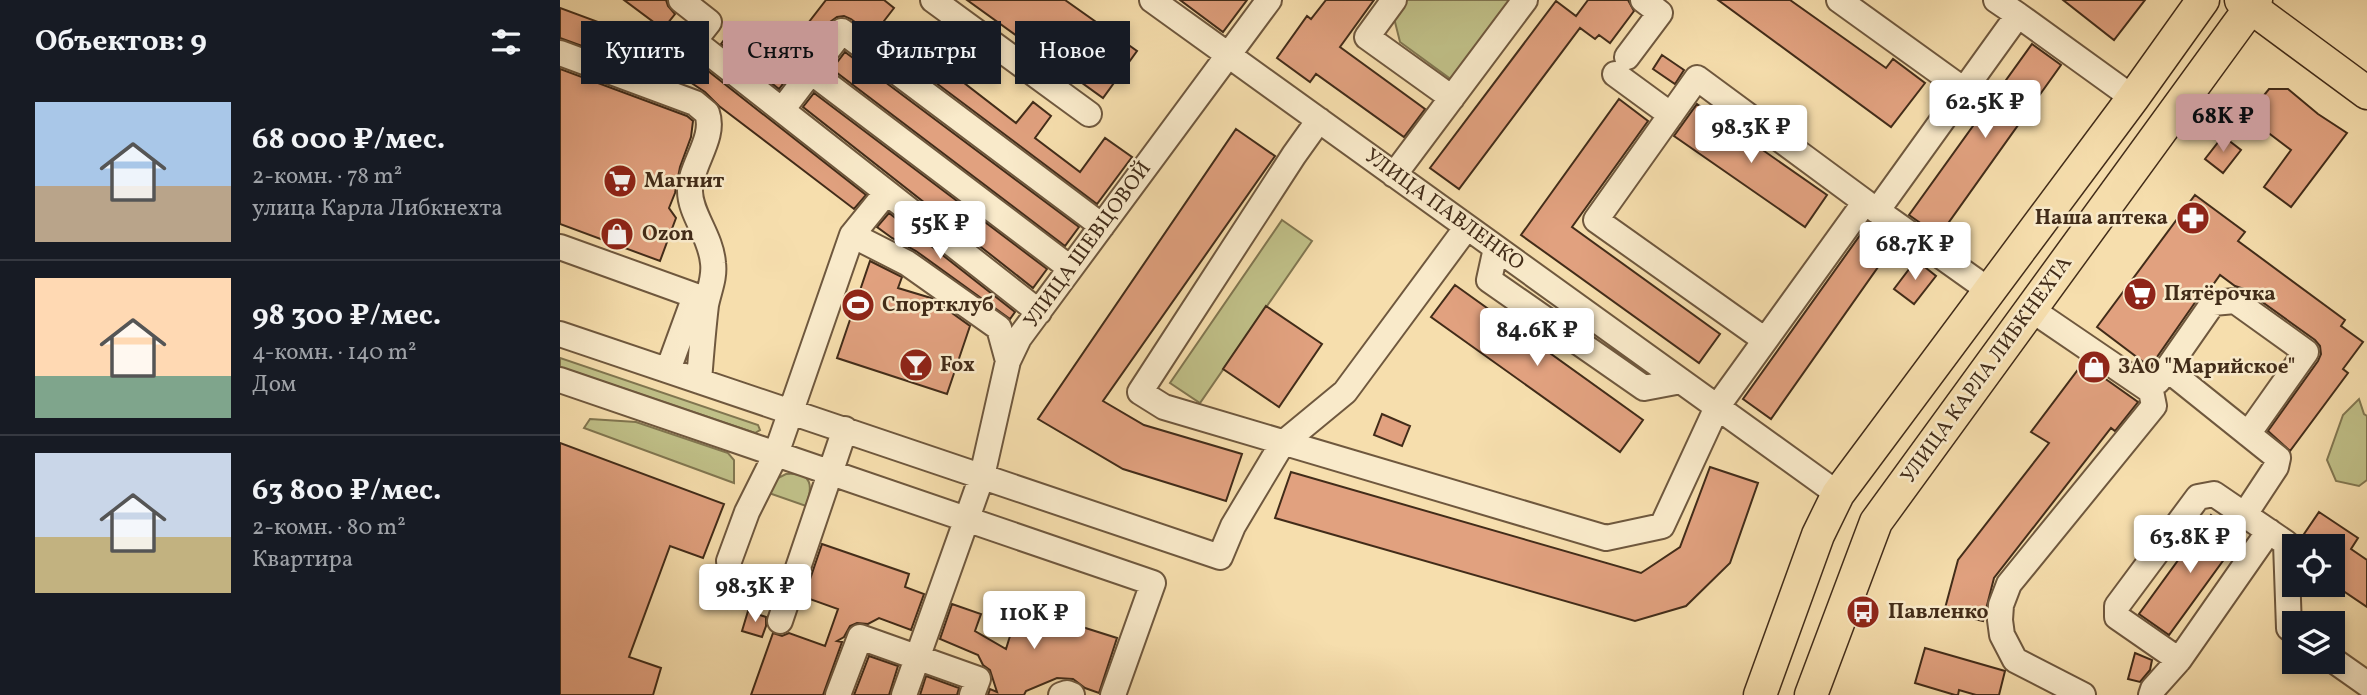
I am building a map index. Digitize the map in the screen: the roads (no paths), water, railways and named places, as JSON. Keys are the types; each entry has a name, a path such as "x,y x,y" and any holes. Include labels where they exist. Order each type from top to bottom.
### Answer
{"main road":[{"name":"УЛИЦА КАРЛА ЛИБКНЕХТА","path":"1759,695 1818,536 1838,494 2133,99 2203,0"},
{"name":"УЛИЦА КАРЛА ЛИБКНЕХТА","path":"1811,695 1876,522 2032,310 2249,2"},
{"path":"2249,2 2367,93"}],"street":[{"path":"681,0 709,22 694,41 1039,312"},
{"path":"933,0 1088,114"},
{"name":"УЛИЦА ПАВЛЕНКО","path":"1152,0 1838,494"},
{"name":"УЛИЦА ШЕВЦОВОЙ","path":"905,695 982,476 1008,361 1019,338 1269,0"},
{"path":"1394,0 1367,37 1452,98"},
{"path":"1394,174 1525,0"},
{"path":"1643,0 1660,13 1621,66 1671,115"},
{"path":"1839,0 1964,90"},
{"path":"1996,0 2133,99"},
{"path":"1319,120 1140,392 1164,407 1282,444 1606,538 1662,526 1717,407 1766,340 1964,90 2018,15"},
{"path":"838,36 842,31 1102,226"},
{"path":"560,53 695,103 707,113 709,128 691,177 690,190 693,209 708,239 714,276 668,370"},
{"path":"1766,340 1596,220 1697,78 1990,291"},
{"path":"782,110 802,84"},
{"path":"827,84 1070,268"},
{"path":"729,561 747,512 776,454 852,235 886,193"},
{"path":"560,334 1220,557 1233,526 1282,444 1345,392 1467,227"},
{"path":"852,235 907,263 999,328 1008,361"},
{"path":"560,247 701,298"},
{"path":"699,381 701,298"},
{"path":"2151,391 2213,303 2235,301 2306,352 2248,434"},
{"path":"2032,310 2151,391 2154,406 2010,584 2001,605 2002,635 2015,660 2083,695"},
{"path":"2167,369 2278,458 2276,467 2245,514"},
{"path":"560,380 1153,583 1114,695"},
{"path":"780,621 845,429"},
{"path":"2179,660 2117,617 2117,606 2199,497 2214,494 2286,543 2288,611"},
{"path":"2151,695 2152,689 2179,660 2269,531"},
{"path":"838,695 859,636 978,679 972,695"},
{"path":"2345,668 2367,684"},
{"path":"1061,695 1072,695"}],"place":[{"name":"Магнит","path":"620,181"},
{"name":"Наша аптека","path":"2193,218"},
{"name":"Ozon","path":"617,234"},
{"name":"Пятёрочка","path":"2140,294"},
{"name":"Спортклуб","path":"858,305"},
{"name":"Fox","path":"916,365"},
{"name":"ЗАО \"Марийское\"","path":"2094,367"},
{"name":"Павленко","path":"1863,612"}]}
